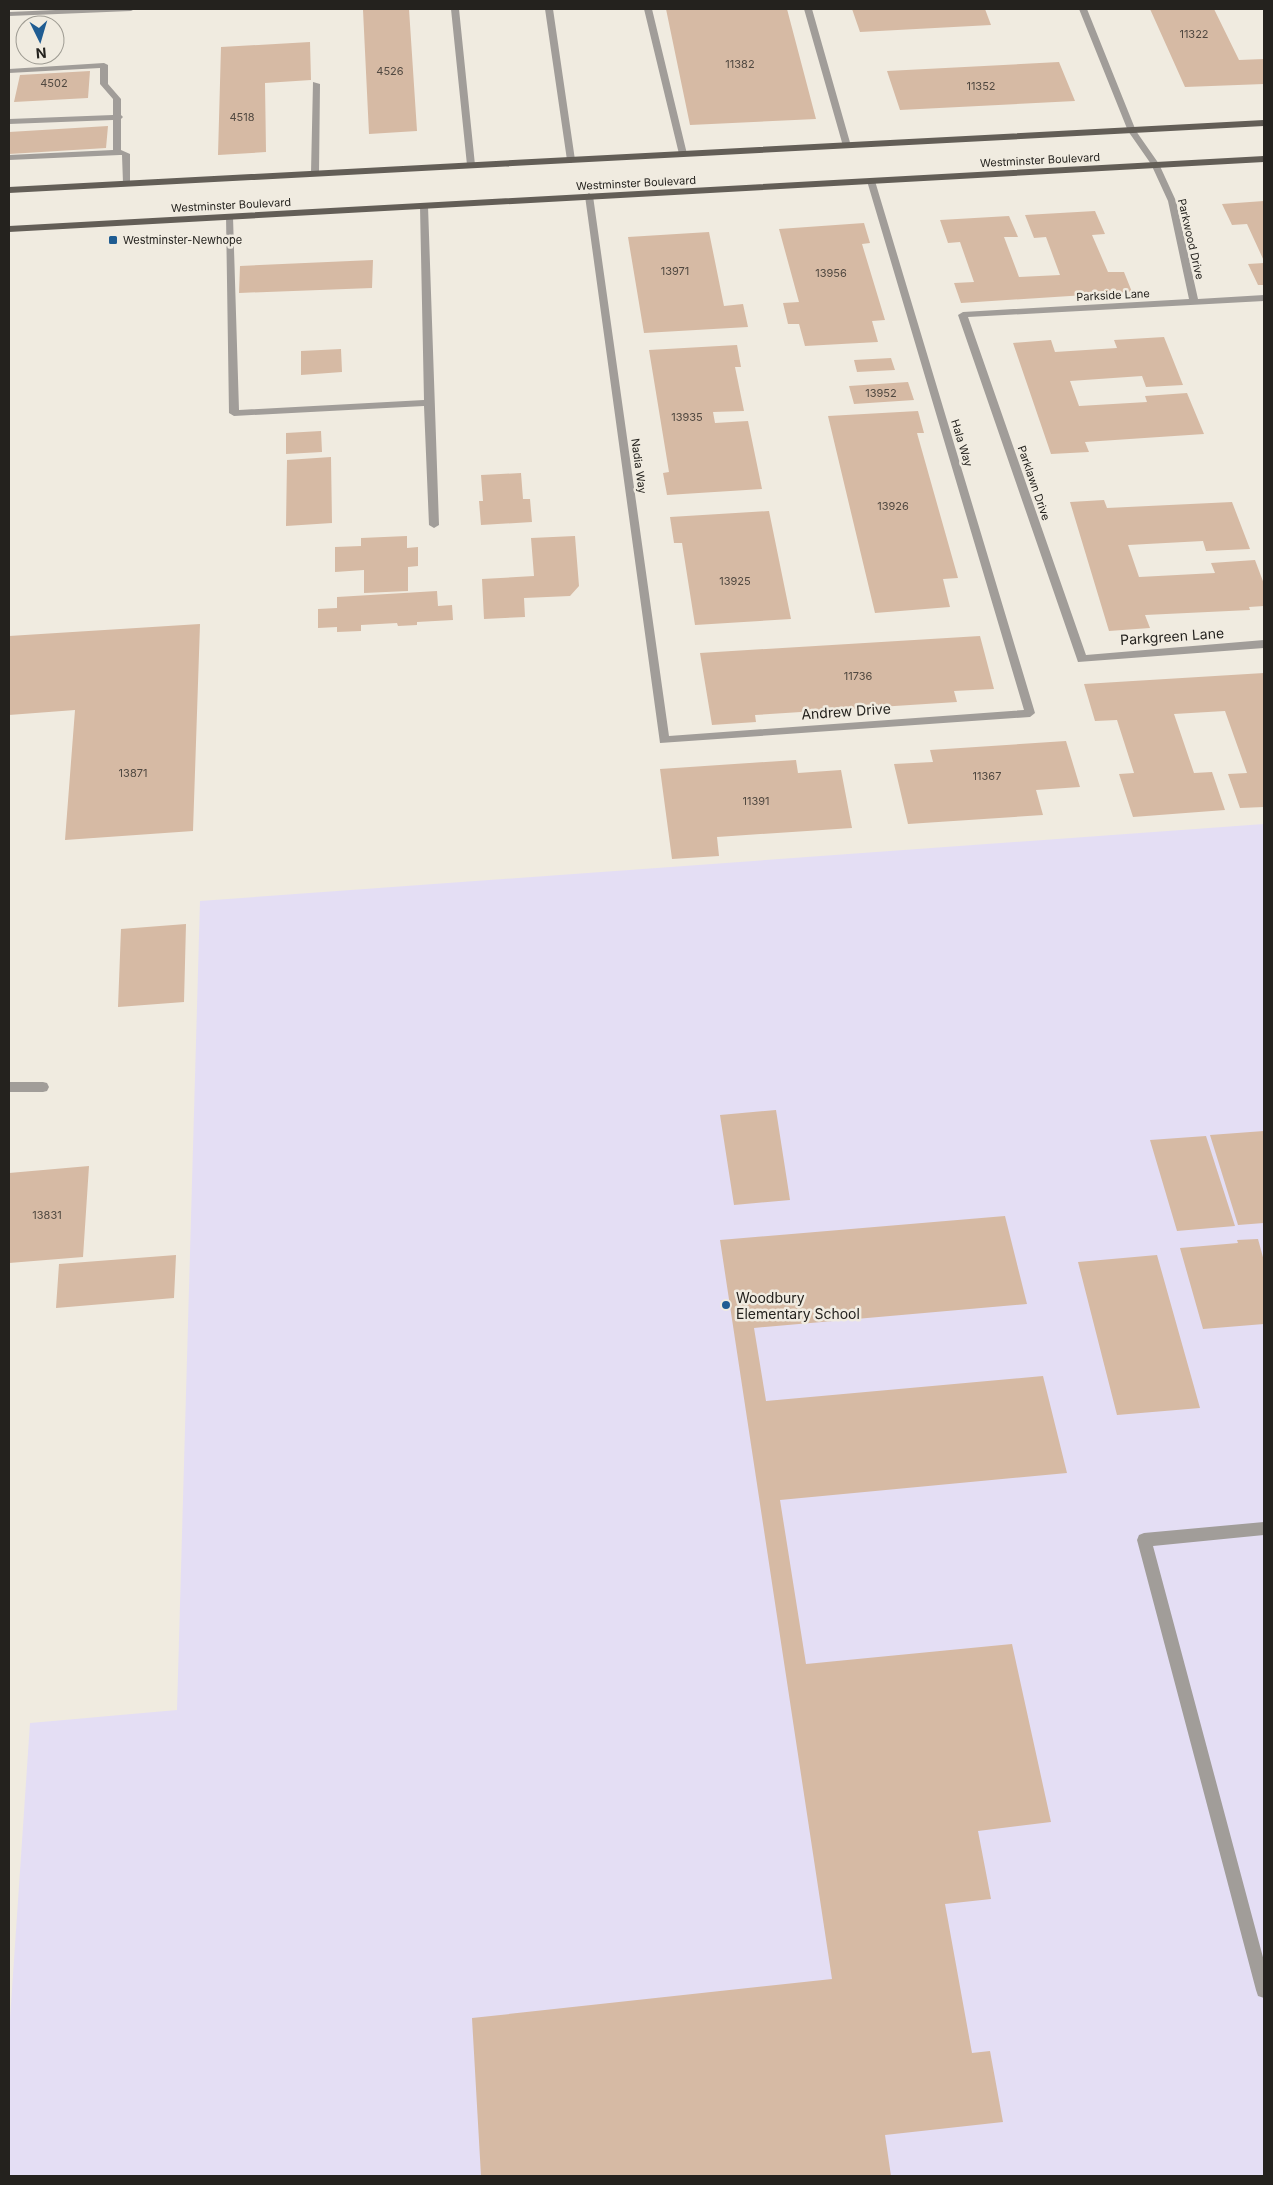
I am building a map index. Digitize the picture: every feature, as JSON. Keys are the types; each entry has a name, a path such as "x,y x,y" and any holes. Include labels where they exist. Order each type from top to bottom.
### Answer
{"main road":[{"name":"Westminster Boulevard","path":"9,190 1264,123"},
{"name":"Westminster Boulevard","path":"9,229 1264,159"}],"street":[{"path":"9,14 131,9"},
{"path":"455,9 471,165"},
{"path":"549,9 571,160"},
{"path":"648,9 683,154"},
{"path":"808,9 847,146"},
{"name":"Parkwood Drive","path":"1083,9 1132,131 1155,164 1172,201 1194,302"},
{"path":"9,71 104,65 104,84 117,99 119,117 117,152"},
{"path":"315,174 316,84"},
{"path":"9,122 119,117"},
{"path":"9,158 117,152 126,154 127,183"},
{"name":"Hala Way","path":"871,181 1030,713"},
{"name":"Nadia Way","path":"589,196 664,740"},
{"path":"424,206 434,525"},
{"path":"228,216 234,413 429,403"},
{"name":"Parkside Lane","path":"963,315 1264,298"},
{"name":"Parklawn Drive","path":"963,315 1082,658"},
{"name":"Parkgreen Lane","path":"1082,658 1264,644"},
{"name":"Andrew Drive","path":"664,740 1030,713"},
{"path":"9,1087 43,1087"},
{"path":"1264,1528 1144,1540 1264,1990"}],"shaded area":[{"name":"Woodbury Elementary School","path":"1264,824 1264,2176 9,2176 9,2034 30,1723 177,1710 200,901"}],"building":[{"path":"409,9 417,131 369,134 363,10"},
{"path":"666,9 787,9 816,119 690,125"},
{"path":"852,9 985,9 991,25 860,32"},
{"path":"1150,9 1214,9 1239,60 1264,59 1264,84 1185,87"},
{"path":"310,42 311,80 265,83 266,152 218,155 221,47"},
{"path":"1059,62 1075,101 900,110 887,71"},
{"path":"90,71 88,98 14,102 20,75"},
{"path":"108,126 106,148 9,154 9,132"},
{"path":"1264,201 1264,261 1247,224 1232,225 1222,204"},
{"path":"1095,211 1105,234 1092,235 1108,272 1124,272 1132,292 961,303 954,283 974,282 960,242 948,243 940,220 1009,216 1018,237 1004,237 1019,277 1060,275 1046,237 1034,238 1025,215"},
{"path":"864,223 870,243 862,244 885,320 872,321 878,342 805,346 799,324 788,324 783,303 799,302 779,229"},
{"path":"709,232 724,306 743,304 748,327 644,333 628,237"},
{"path":"373,260 372,288 239,293 240,266"},
{"path":"1264,263 1264,285 1258,285 1248,264"},
{"path":"1164,337 1183,385 1146,387 1142,376 1070,381 1079,406 1147,402 1145,396 1187,393 1204,434 1085,442 1089,452 1051,454 1013,343 1051,340 1055,352 1117,348 1114,340"},
{"path":"737,345 741,367 735,367 744,411 713,412 715,423 748,421 762,489 667,495 663,473 669,472 649,350"},
{"path":"341,349 342,372 301,375 301,351"},
{"path":"891,358 895,370 857,372 854,360"},
{"path":"908,382 914,400 854,404 849,386"},
{"path":"918,411 924,433 917,433 958,578 943,579 950,607 875,613 828,416"},
{"path":"321,431 322,452 286,454 286,433"},
{"path":"331,457 332,523 286,526 287,460"},
{"path":"521,473 523,499 530,499 532,522 481,525 479,501 483,501 481,475"},
{"path":"1104,500 1107,508 1232,502 1250,549 1206,551 1203,541 1128,545 1139,577 1215,573 1211,563 1255,560 1264,584 1264,606 1249,607 1250,610 1145,615 1150,628 1109,631 1070,502"},
{"path":"769,511 791,619 695,625 682,543 674,543 670,517"},
{"path":"407,536 407,548 418,547 418,566 408,567 408,591 364,593 364,570 335,572 335,547 361,546 361,538"},
{"path":"575,536 579,586 570,596 524,598 525,617 484,619 482,579 534,576 531,538"},
{"path":"437,591 438,606 452,605 453,620 417,622 417,625 398,626 397,623 361,625 361,631 337,632 337,627 318,628 318,609 337,608 337,597"},
{"path":"200,624 193,831 65,840 75,710 9,715 9,636"},
{"path":"980,636 994,689 954,691 957,702 755,715 756,722 712,725 700,653"},
{"path":"1264,673 1264,807 1240,808 1228,774 1247,773 1225,711 1174,714 1194,773 1212,772 1225,810 1133,817 1119,774 1134,773 1117,720 1095,721 1084,684"},
{"path":"1066,741 1080,787 1036,790 1043,815 908,824 894,764 933,762 930,750"},
{"path":"796,760 798,773 841,770 852,828 717,837 719,856 672,859 660,769"},
{"path":"186,924 184,1002 118,1007 121,929"},
{"path":"776,1110 790,1200 734,1205 720,1115"},
{"path":"1264,1131 1264,1223 1238,1225 1210,1135"},
{"path":"1206,1136 1235,1226 1177,1231 1150,1140"},
{"path":"89,1166 83,1257 9,1263 9,1173"},
{"path":"1005,1216 1027,1304 754,1328 766,1401 1043,1376 1067,1473 780,1500 806,1664 1012,1644 1051,1822 978,1831 991,1899 945,1904 972,2053 990,2051 1003,2122 885,2135 891,2176 481,2176 472,2018 832,1979 720,1240"},
{"path":"1258,1239 1264,1261 1264,1324 1203,1329 1180,1248 1238,1243 1237,1240"},
{"path":"176,1255 174,1298 56,1308 59,1264"},
{"path":"1157,1255 1200,1408 1117,1415 1078,1262"}],"place":[{"name":"Westminster-Newhope","path":"113,240"},
{"name":"Woodbury Elementary School","path":"726,1305"}]}
